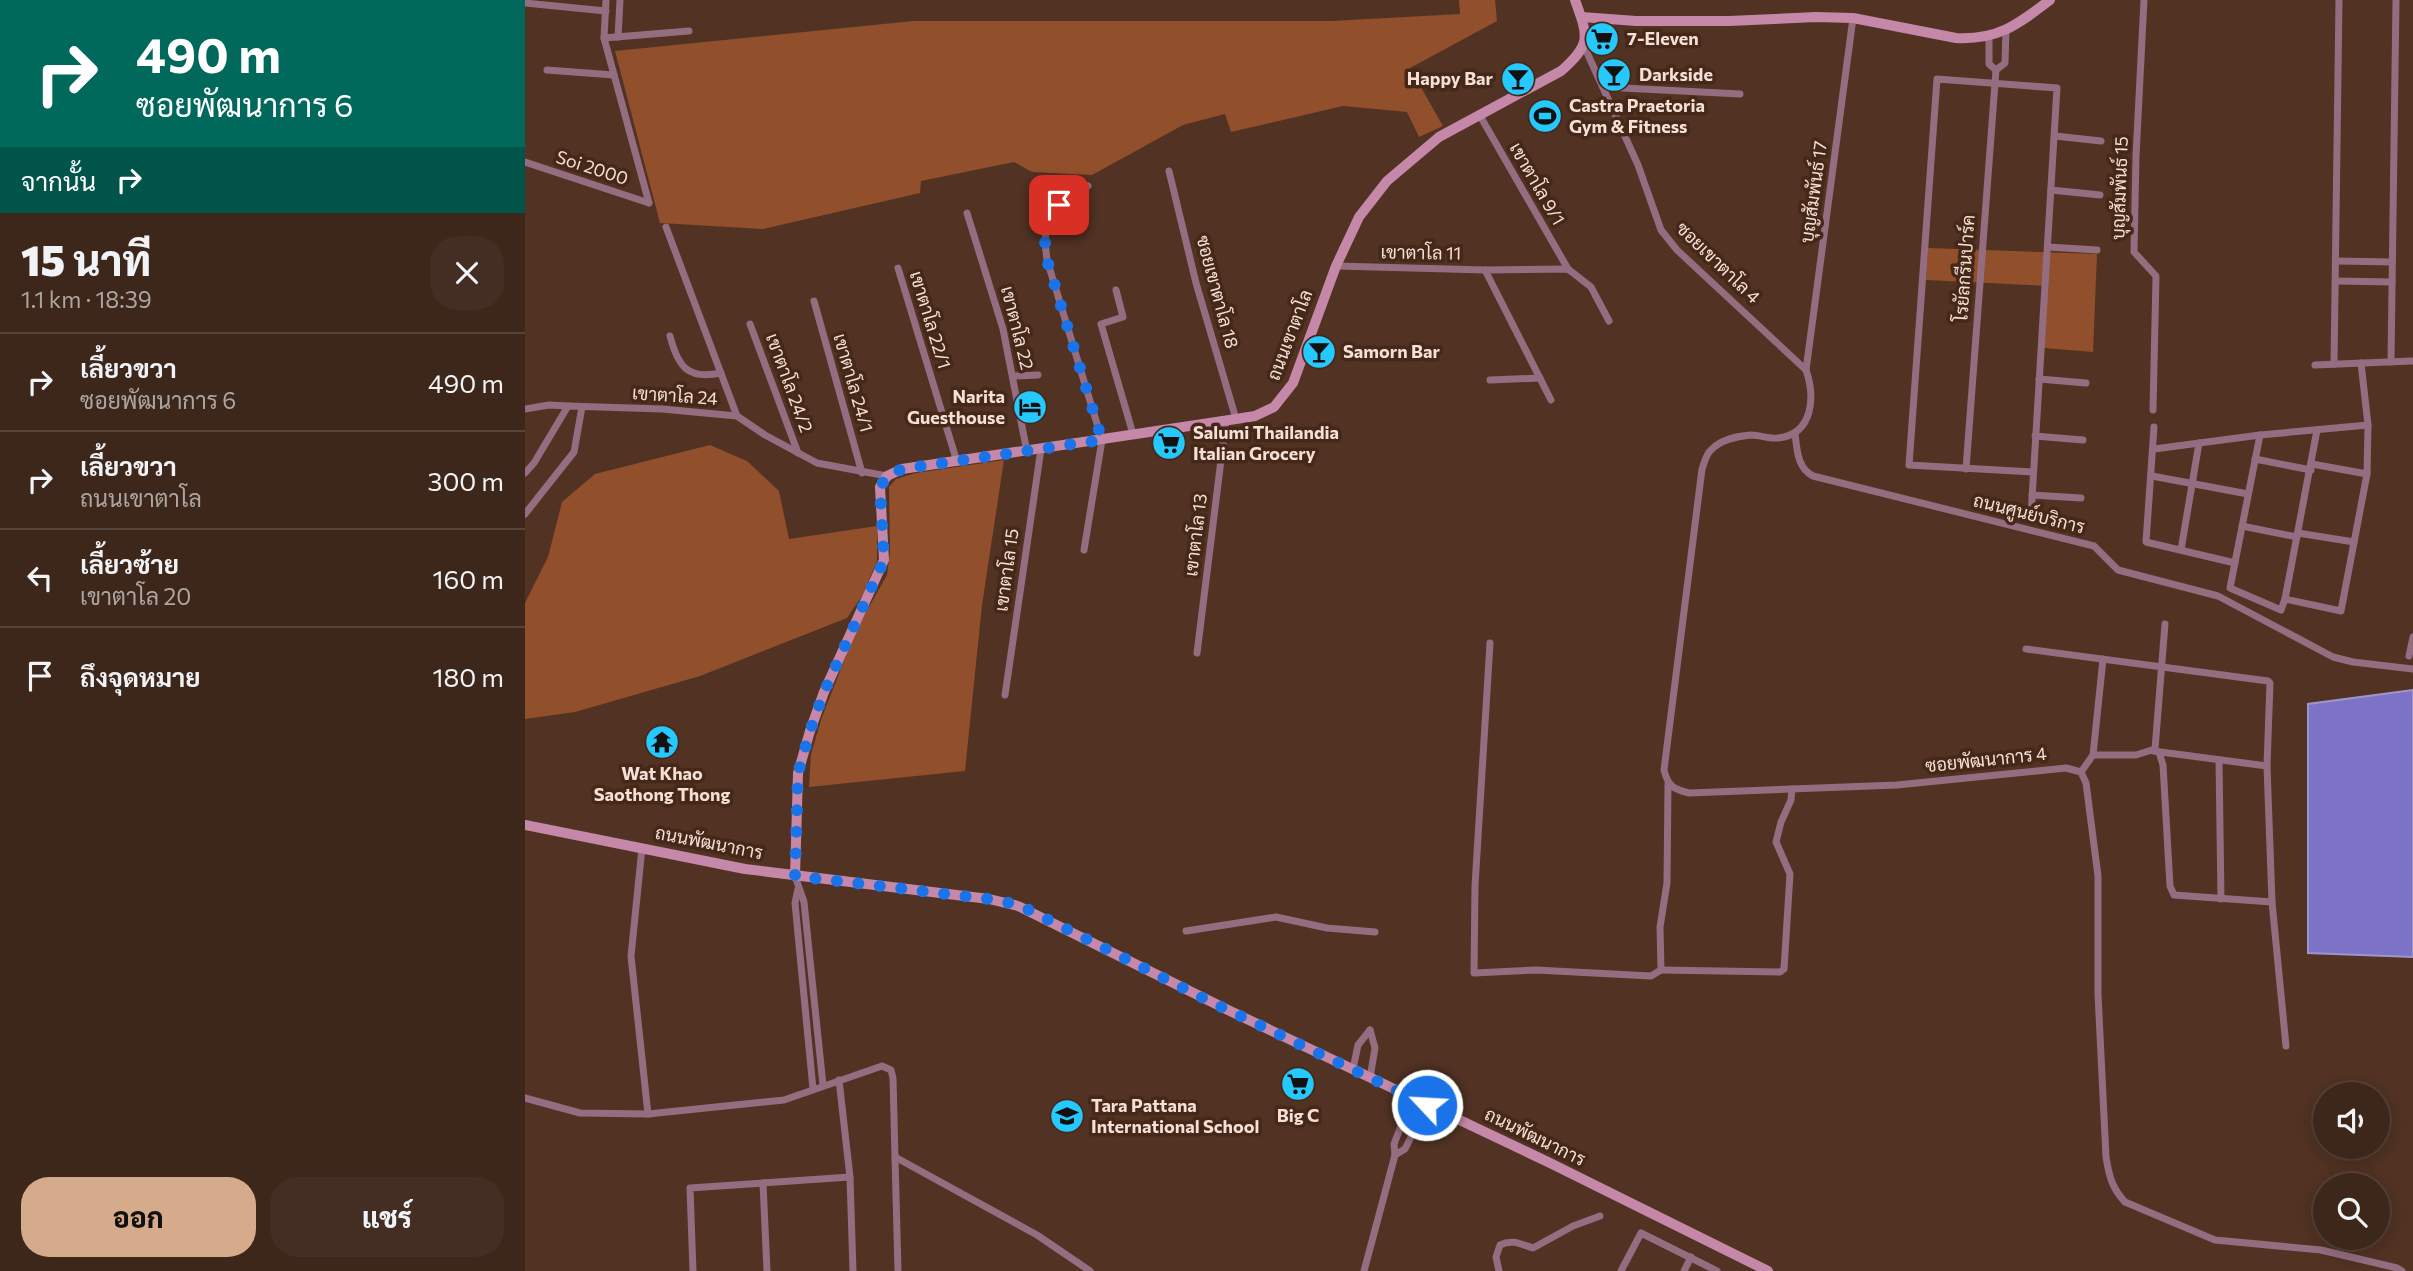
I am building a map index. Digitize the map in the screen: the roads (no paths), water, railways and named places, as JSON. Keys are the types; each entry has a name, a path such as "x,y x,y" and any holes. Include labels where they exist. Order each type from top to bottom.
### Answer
{"street":[{"path":"548,69 614,75 604,38 607,0"},
{"path":"618,37 620,0"},
{"path":"1575,0 1585,32 1584,46"},
{"path":"1582,17 1663,21 1853,18 1956,38 1989,37 2006,30 2050,0"},
{"name":"บุญสัมพันธ์ 15","path":"2144,0 2134,252 2156,276 2153,410"},
{"path":"2335,364 2339,0"},
{"path":"2391,362 2396,0"},
{"path":"525,2 606,11"},
{"name":"บุญสัมพันธ์ 17","path":"1806,370 1853,18"},
{"name":"โรยัลกรีนปาร์ค","path":"1966,469 1996,70 2005,63 2006,30"},
{"path":"604,38 689,31"},
{"name":"โรยัลกรีนปาร์ค","path":"1989,37 1989,64 1996,70"},
{"name":"ซอยเขาตาโล 4","path":"1584,46 1638,165 1661,230 1677,250 1806,370"},
{"name":"ถนนเขาตาโล","path":"887,476 902,469 957,463 1255,416 1274,407 1293,383 1336,266 1359,217 1387,181 1440,136 1561,71 1584,46"},
{"name":"Soi 2000","path":"525,162 649,203 614,75"},
{"path":"2031,515 2057,88 1937,79 1909,465 2033,472"},
{"path":"1602,87 1740,94"},
{"name":"เขาตาโล 9/1","path":"1479,114 1567,269"},
{"path":"2055,136 2101,141"},
{"name":"ซอยเขาตาโล 18","path":"1169,171 1231,420"},
{"path":"1084,550 1102,440 1047,260 1045,242 1047,216 1088,187"},
{"path":"2051,190 2100,195"},
{"name":"เขาตาโล 22","path":"967,213 1003,329 1027,452"},
{"path":"666,227 737,416"},
{"path":"2048,247 2097,250"},
{"path":"2337,261 2392,262"},
{"name":"เขาตาโล 11","path":"1336,266 1485,270 1551,400"},
{"name":"เขาตาโล 22/1","path":"898,268 957,463"},
{"path":"1485,270 1567,269 1591,287 1609,321"},
{"path":"2336,281 2392,282"},
{"path":"1116,290 1123,317 1101,324 1133,434"},
{"name":"เขาตาโล 24/1","path":"814,301 862,473"},
{"name":"เขาตาโล 24/2","path":"750,324 798,454"},
{"path":"670,336 682,368 706,376 721,373"},
{"path":"2315,365 2412,361"},
{"path":"2285,598 2340,611 2367,474 2368,425 2361,363"},
{"path":"1661,970 1660,928 1667,883 1668,784 1664,770 1702,469 1710,450 1727,440 1751,435 1778,438 1795,433 1804,425 1811,410 1812,386 1806,370"},
{"path":"1013,376 1038,375"},
{"path":"1490,380 1540,378"},
{"path":"2039,379 2085,383"},
{"name":"เขาตาโล 24","path":"525,409 549,405 662,409 737,416 817,463 887,476"},
{"path":"525,473 534,463 568,406"},
{"path":"525,514 574,452 582,407"},
{"name":"เขาตาโล 13","path":"1197,653 1231,420"},
{"path":"2154,449 2368,425"},
{"path":"2154,427 2146,542 2235,563"},
{"path":"2260,435 2230,588 2281,610 2317,430"},
{"name":"ถนนศูนย์บริการ","path":"1795,433 1802,466 1806,473 1813,476 2094,546 2118,570 2218,596 2333,657 2413,670"},
{"path":"2035,436 2083,440"},
{"path":"2181,550 2199,443"},
{"name":"เขาตาโล 15","path":"1005,695 1041,449"},
{"path":"2255,459 2367,474"},
{"path":"823,1085 804,902 795,876 798,773 824,692 884,560 880,487 887,476"},
{"path":"2152,476 2248,494"},
{"path":"2032,495 2081,498"},
{"path":"2242,526 2354,542"},
{"path":"2165,624 2156,752 2164,776 2171,892 2179,897 2272,902"},
{"path":"2409,656 2413,637"},
{"path":"1490,643 1475,886 1474,973 1536,970 1651,976 1661,970 1783,970 1790,874 1776,842 1792,789"},
{"path":"2026,649 2270,683 2267,766 2272,902 2286,1046"},
{"path":"2103,659 2093,755 2081,772 2086,783 2098,876 2098,994 2105,1139 2109,1178 2115,1192 2125,1202 2215,1240 2321,1250 2402,1271"},
{"path":"2093,755 2156,752 2267,766"},
{"path":"2219,760 2221,899"},
{"name":"ซอยพัฒนาการ 4","path":"1668,784 1689,793 1897,785 2066,768 2081,772"},
{"name":"ถนนพัฒนาการ","path":"525,825 745,869 1019,905 1197,995 1548,1162 1749,1267 1768,1271"},
{"path":"642,848 631,956 648,1114"},
{"path":"799,889 795,903 813,1089"},
{"path":"1186,931 1276,917 1327,928 1375,932"},
{"path":"1353,1069 1358,1045 1370,1030 1375,1048 1370,1078"},
{"path":"525,1098 580,1113 648,1114 784,1100 882,1066 891,1070 898,1271"},
{"path":"839,1080 850,1177 853,1271"},
{"path":"1364,1271 1395,1155 1394,1144 1412,1098"},
{"path":"1395,1155 1405,1149 1427,1105"},
{"path":"895,1157 1037,1235 1090,1271"},
{"path":"693,1271 690,1188 850,1177"},
{"path":"763,1183 767,1271"},
{"path":"1499,1271 1496,1257 1500,1245 1508,1241 1532,1248 1573,1226 1600,1216"},
{"path":"1621,1271 1641,1233 1717,1271"},
{"path":"1683,1271 1691,1257"}],"place":[{"name":"7-Eleven","path":"1602,39"},
{"name":"Darkside","path":"1614,75"},
{"name":"Happy Bar","path":"1518,79"},
{"name":"Castra Praetoria Gym & Fitness","path":"1545,116"},
{"name":"Samorn Bar","path":"1319,352"},
{"name":"Narita Guesthouse","path":"1030,407"},
{"name":"Salumi Thailandia Italian Grocery","path":"1169,443"},
{"name":"Wat Khao Saothong Thong","path":"662,742"},
{"name":"Big C","path":"1298,1084"},
{"name":"Tara Pattana International School","path":"1067,1116"}]}
